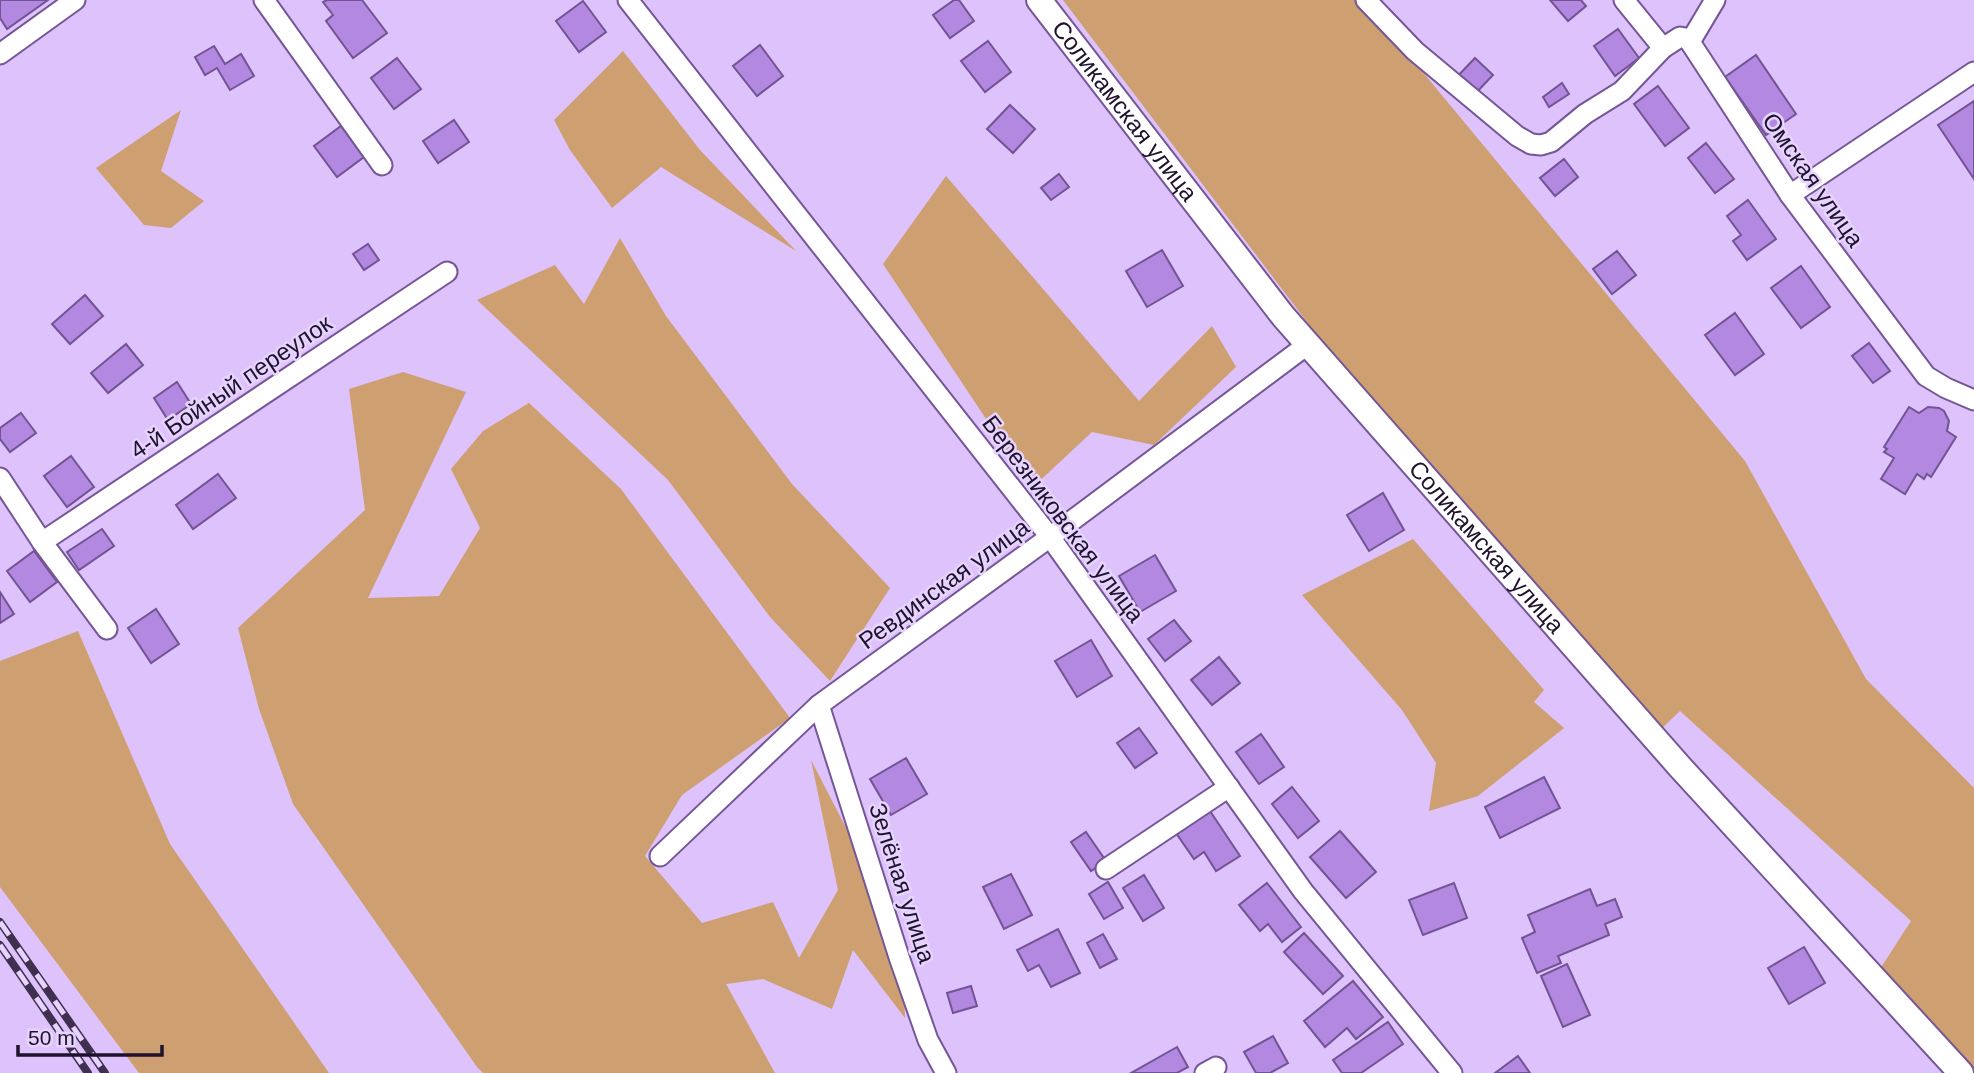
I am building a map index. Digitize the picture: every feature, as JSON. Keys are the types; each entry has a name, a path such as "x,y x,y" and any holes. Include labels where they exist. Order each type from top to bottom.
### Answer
{"main road":[{"name":"Соликамская улица","path":"1039,0 1307,345 1679,767 1961,1073"}],"street":[{"path":"0,54 75,0"},
{"path":"264,0 382,165"},
{"name":"Березниковская улица","path":"628,0 1050,537 1303,891 1452,1073"},
{"path":"1366,0 1415,51 1517,136 1531,144 1541,145 1551,142 1585,114 1622,91 1662,48 1680,37 1690,42 1715,0"},
{"path":"1623,0 1662,48"},
{"name":"Омская улица","path":"1690,42 1790,195 1926,376 1974,400"},
{"path":"1790,195 1974,72"},
{"name":"4-й Бойный переулок","path":"42,542 447,272"},
{"name":"Ревдинская улица","path":"660,856 819,705 1307,345"},
{"path":"0,478 42,542 107,629"},
{"name":"Зелёная улица","path":"819,705 900,960 928,1040 946,1073"},
{"path":"1106,869 1229,787"}],"shaded area":[{"path":"1063,0 1363,0 1745,461 1866,679 1974,788 1974,1068 1878,972 1911,921 1680,711 1660,730 1316,334"},
{"path":"623,51 700,150 796,251 661,167 612,208 570,150 554,120"},
{"path":"181,110 161,171 204,201 171,228 144,225 96,168"},
{"path":"946,176 1139,401 1212,326 1236,367 1154,445 1092,432 1032,488 883,264"},
{"path":"620,238 666,316 792,484 890,588 830,681 770,617 668,480 477,300 555,265 584,304"},
{"path":"403,372 466,392 368,598 439,596 480,528 451,469 483,431 529,403 621,489 790,718 682,795 645,856 702,923 773,902 799,958 838,890 811,760 871,876 903,970 905,1018 853,950 832,1009 763,979 726,984 775,1073 483,1073 477,1067 293,804 259,709 238,628 365,510 349,389"},
{"path":"1413,539 1544,690 1534,702 1564,728 1478,796 1429,811 1436,763 1402,710 1302,595"},
{"path":"78,631 170,844 329,1073 139,1073 0,887 0,661"}],"building":[{"path":"0,0 48,0 7,29 0,18"},
{"path":"362,0 387,33 353,58 326,21 333,15 323,2"},
{"path":"954,0 959,0 974,21 950,38 933,15"},
{"path":"1550,0 1581,0 1586,6 1568,21"},
{"path":"583,1 606,32 579,52 556,21"},
{"path":"1618,29 1639,58 1615,76 1594,46"},
{"path":"988,41 1011,72 985,92 961,61"},
{"path":"760,45 783,76 757,96 733,66"},
{"path":"214,46 225,64 241,54 254,76 230,90 217,68 205,75 195,57"},
{"path":"1756,55 1796,114 1766,135 1725,77"},
{"path":"397,58 421,89 394,109 371,78"},
{"path":"1475,58 1493,75 1472,97 1454,80"},
{"path":"1562,83 1569,94 1549,107 1543,97"},
{"path":"1658,86 1689,128 1665,146 1634,104"},
{"path":"1974,101 1974,179 1938,125"},
{"path":"1010,105 1035,129 1013,153 987,129"},
{"path":"454,120 469,142 438,163 423,141"},
{"path":"341,126 364,157 337,177 314,146"},
{"path":"1706,143 1734,179 1715,193 1688,158"},
{"path":"1564,159 1578,177 1555,196 1540,178"},
{"path":"1059,174 1069,187 1051,200 1041,188"},
{"path":"1748,200 1776,239 1747,260 1733,241 1741,235 1727,216"},
{"path":"368,244 379,260 364,270 353,254"},
{"path":"1162,250 1183,286 1147,307 1126,271"},
{"path":"1617,251 1636,275 1612,294 1593,269"},
{"path":"1801,266 1830,307 1801,328 1771,288"},
{"path":"85,295 103,316 70,344 52,324"},
{"path":"1735,313 1764,354 1735,375 1705,335"},
{"path":"1869,343 1890,371 1873,383 1852,356"},
{"path":"126,344 143,365 108,393 91,373"},
{"path":"177,382 191,404 168,420 154,398"},
{"path":"1909,407 1919,413 1928,407 1944,411 1949,421 1947,431 1956,437 1931,477 1927,474 1924,479 1917,474 1905,494 1881,479 1894,458 1884,452 1887,449 1884,447"},
{"path":"21,413 36,433 10,452 0,439 0,428"},
{"path":"71,456 94,487 67,507 44,476"},
{"path":"218,474 236,498 193,529 176,505"},
{"path":"1383,493 1404,530 1369,551 1347,515"},
{"path":"102,529 114,546 79,570 67,552"},
{"path":"34,551 57,582 30,602 7,571"},
{"path":"1155,555 1176,591 1140,612 1119,576"},
{"path":"0,592 14,614 0,623"},
{"path":"156,609 179,644 151,663 128,628"},
{"path":"1174,620 1191,641 1165,661 1148,639"},
{"path":"1091,640 1112,676 1077,697 1055,661"},
{"path":"1219,657 1240,683 1212,705 1191,680"},
{"path":"1139,728 1157,753 1135,768 1117,743"},
{"path":"1261,734 1284,767 1259,784 1236,752"},
{"path":"906,758 927,794 891,815 870,779"},
{"path":"1544,777 1560,808 1500,838 1485,807"},
{"path":"1292,787 1319,821 1298,838 1272,804"},
{"path":"1210,811 1240,856 1216,871 1204,852 1194,859 1176,833"},
{"path":"1340,831 1376,872 1346,898 1310,857"},
{"path":"1086,832 1106,861 1091,871 1071,842"},
{"path":"1011,874 1032,915 1004,929 983,887"},
{"path":"1144,875 1164,908 1143,921 1123,888"},
{"path":"1108,882 1123,908 1104,919 1089,894"},
{"path":"1267,883 1301,927 1282,942 1268,924 1260,931 1239,905"},
{"path":"1454,883 1467,918 1423,935 1409,900"},
{"path":"1590,889 1597,906 1615,899 1622,917 1605,924 1609,935 1558,956 1561,963 1537,973 1522,938 1535,932 1528,915"},
{"path":"1058,929 1080,973 1051,987 1039,965 1028,971 1017,950"},
{"path":"1304,933 1343,976 1323,994 1284,952"},
{"path":"1103,934 1117,959 1100,968 1087,943"},
{"path":"1804,947 1825,983 1789,1004 1768,968"},
{"path":"1567,964 1590,1015 1563,1027 1541,976"},
{"path":"1353,981 1383,1017 1356,1039 1347,1028 1325,1047 1304,1021"},
{"path":"971,986 977,1006 953,1013 947,993"},
{"path":"1388,1022 1403,1044 1361,1073 1342,1073 1333,1060"},
{"path":"1273,1036 1288,1063 1270,1073 1256,1073 1244,1052"},
{"path":"1177,1047 1188,1067 1177,1073 1131,1073"},
{"path":"1518,1056 1530,1073 1495,1073"}],"railway":[{"path":"0,922 105,1073"},
{"path":"0,945 88,1073"}]}
